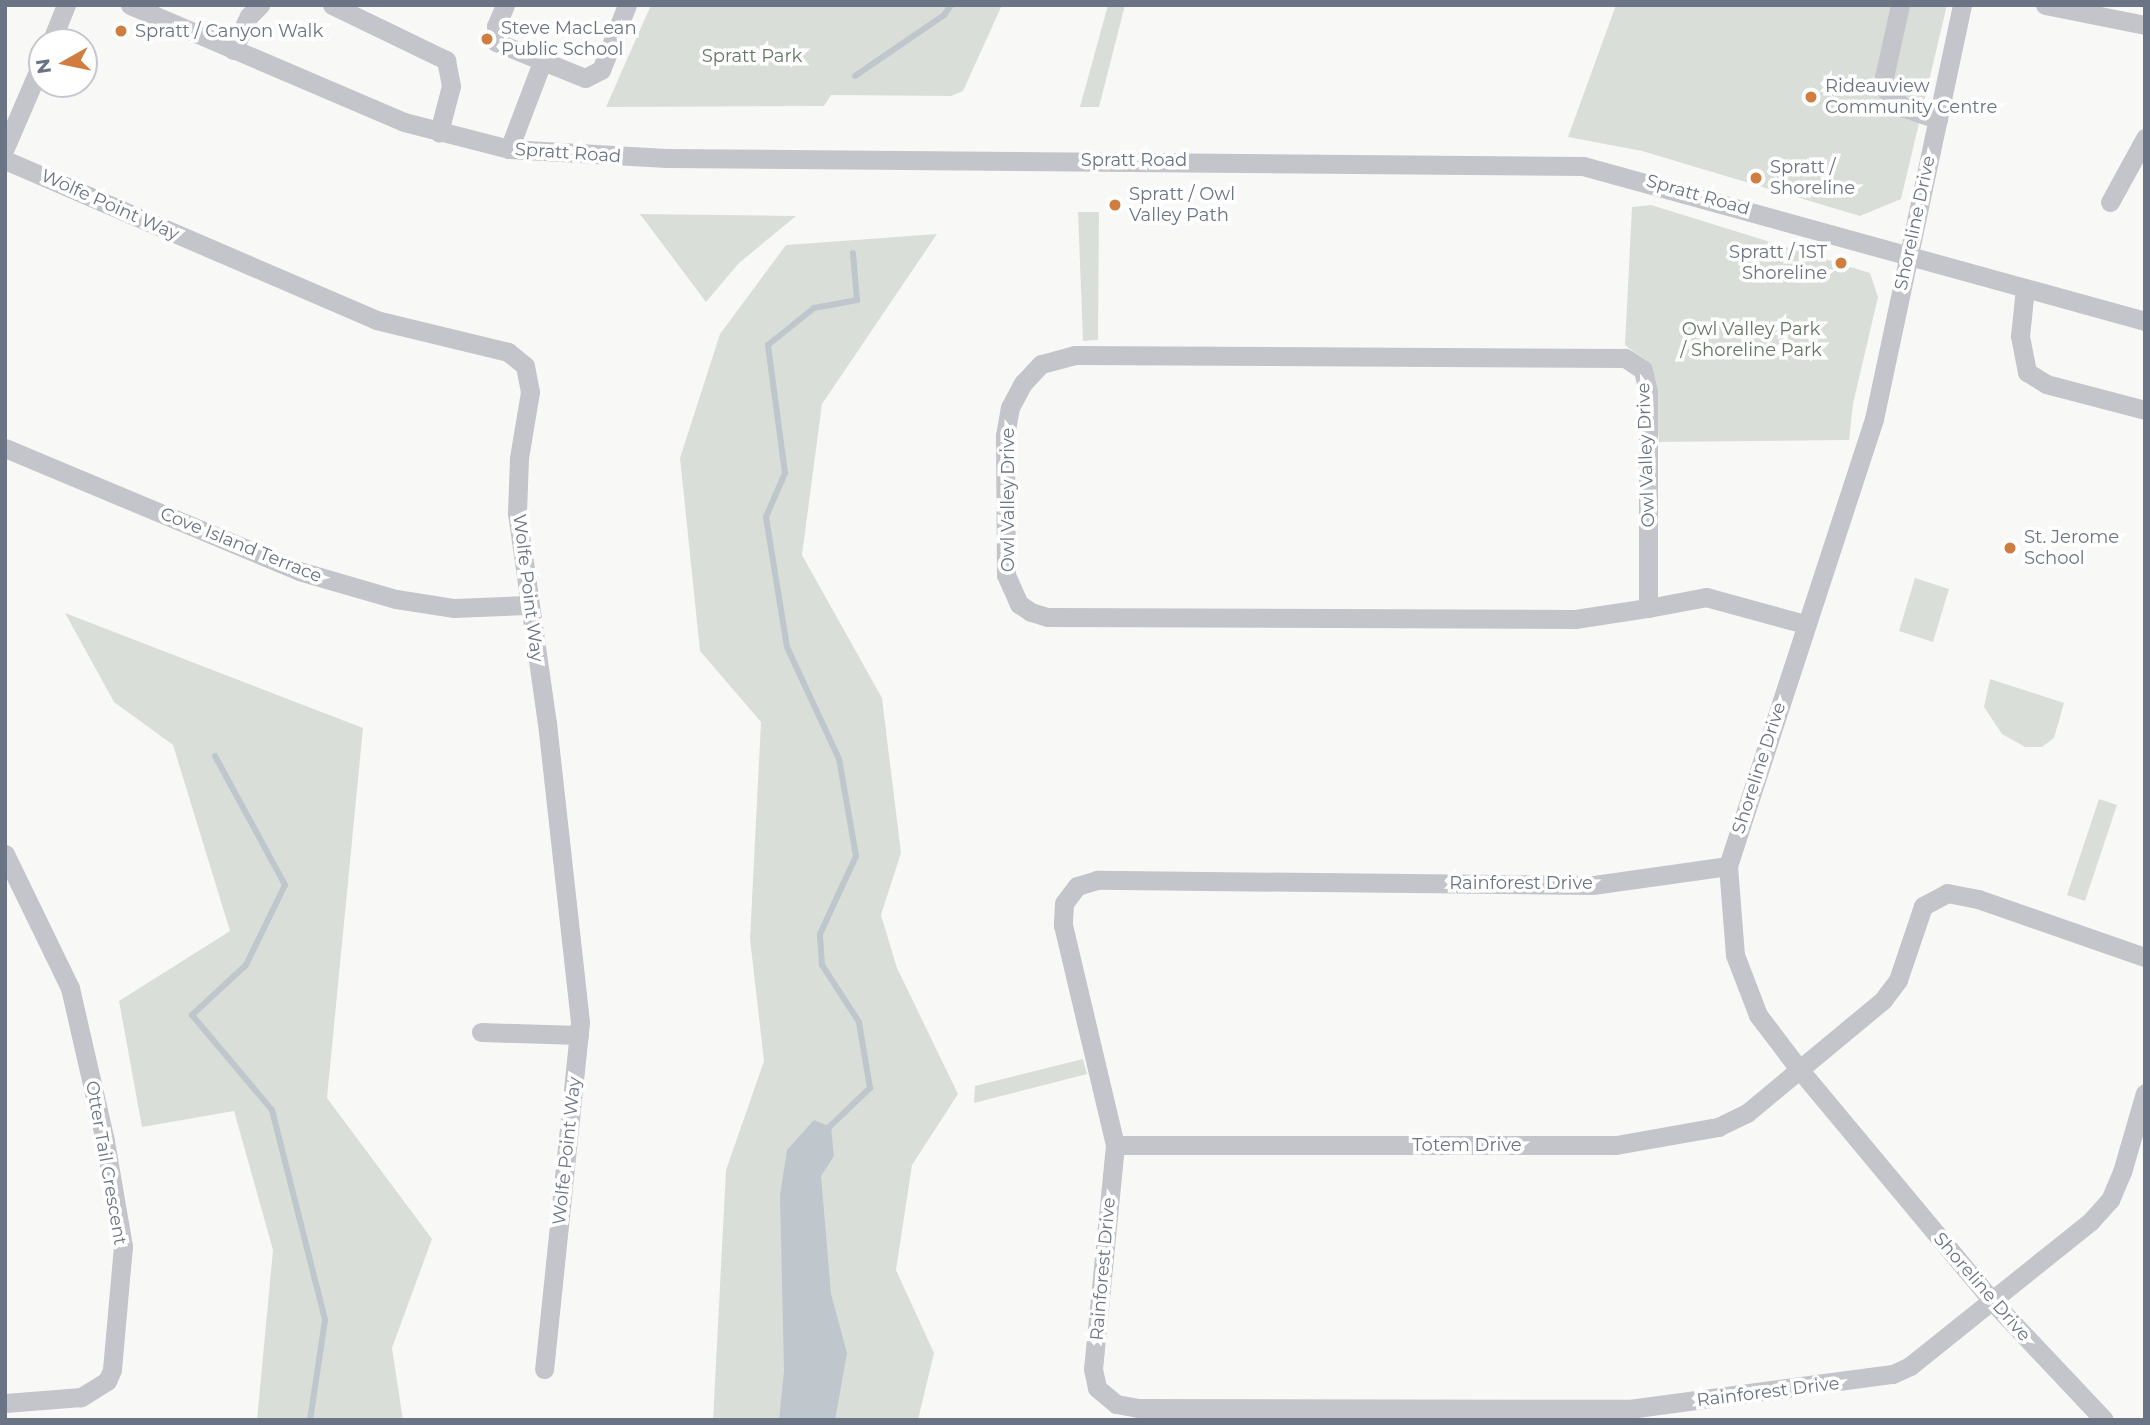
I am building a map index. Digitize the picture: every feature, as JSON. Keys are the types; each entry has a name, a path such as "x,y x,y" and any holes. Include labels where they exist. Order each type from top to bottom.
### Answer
{"street":[{"path":"57,28 66,5"},
{"name":"Spratt Road","path":"130,5 367,107 439,132 509,149 666,158 1558,164 1633,176 2145,321"},
{"path":"233,50 260,5"},
{"path":"332,5 446,60 451,86 439,132"},
{"path":"505,5 496,26 496,42 585,78 594,76 626,5"},
{"path":"1899,5 1884,77 1886,90 1904,108 1938,118"},
{"name":"Shoreline Drive","path":"1962,5 1874,419 1728,866 1735,955 1758,1015 1799,1069 1992,1301 2104,1420"},
{"path":"2045,5 2145,26"},
{"path":"509,149 542,62"},
{"path":"5,148 28,95"},
{"path":"2110,202 2145,138"},
{"name":"Wolfe Point Way","path":"5,160 376,320 518,358 529,376 530,391 519,458 517,513 527,605 547,723 579,1035 544,1369"},
{"path":"2025,288 2020,336 2027,372 2046,384 2145,410"},
{"name":"Owl Valley Drive","path":"1648,608 1648,392 1643,370 1625,358 1075,355 1041,363 1010,407 1005,436 1006,575 1018,604 1047,617 1575,619 1648,608 1721,597 1805,624"},
{"name":"Cove Island Terrace","path":"5,448 299,571 396,599 442,606 527,605"},
{"name":"Otter Tail Crescent","path":"5,854 71,988 123,1246 112,1370 107,1381 81,1397 5,1403"},
{"name":"Rainforest Drive","path":"1728,866 1592,885 1097,880 1077,886 1065,902 1063,925 1115,1144 1093,1369 1097,1388 1105,1397 1138,1408 1629,1409 1844,1383 1910,1366 2090,1222 2110,1200 2145,1093"},
{"name":"Totem Drive","path":"1115,1144 1651,1141 1718,1126 1747,1113 1891,992 1923,906 1947,893 1978,899 2145,957"},
{"path":"481,1032 579,1035"}],"green space":[{"name":"Spratt Park","path":"651,5 1002,5 963,91 951,96 831,95 824,106 606,107"},
{"path":"1108,5 1125,5 1099,107 1080,107"},
{"path":"1616,5 1947,5 1901,199 1860,216 1642,151 1568,137"},
{"name":"Owl Valley Park / Shoreline Park","path":"1651,205 1870,273 1878,297 1853,404 1849,440 1659,442 1652,366 1625,345 1632,207"},
{"path":"1078,212 1099,212 1098,340 1083,341"},
{"path":"640,214 796,216 739,263 706,302"},
{"path":"937,234 822,404 802,555 882,698 901,853 881,915 897,968 958,1094 912,1165 896,1270 934,1353 918,1420 713,1420 726,1170 764,1061 750,939 761,722 700,651 680,458 720,334 786,245"},
{"path":"1915,578 1949,589 1933,642 1899,631"},
{"path":"65,613 363,728 327,1098 432,1239 392,1348 403,1420 257,1420 273,1250 234,1111 142,1127 119,1001 230,931 173,745 114,702"},
{"path":"1990,679 2064,703 2054,738 2042,747 2025,747 2002,734 1984,707"},
{"path":"2099,799 2117,805 2085,901 2067,895"},
{"path":"1083,1059 1087,1074 974,1103 975,1086"}],"shaded area":[{"path":"814,1120 831,1127 834,1156 821,1176 831,1294 847,1353 835,1420 779,1420 784,1371 780,1195 787,1150"}],"waterway":[{"path":"855,76 944,15 951,5"},
{"path":"824,1132 870,1088 859,1022 822,965 820,934 856,856 839,759 787,647 766,517 785,473 768,345 814,308 857,300 853,253"},
{"path":"215,756 285,885 246,965 192,1015 272,1110 325,1320 310,1420"}],"place":[{"name":"Spratt / Canyon Walk","path":"121,31"},
{"name":"Steve MacLean Public School","path":"487,39"},
{"name":"Rideauview Community Centre","path":"1811,97"},
{"name":"Spratt / Shoreline","path":"1756,178"},
{"name":"Spratt / Owl Valley Path","path":"1115,205"},
{"name":"Spratt / 1ST Shoreline","path":"1841,263"},
{"name":"St. Jerome School","path":"2010,548"}]}
